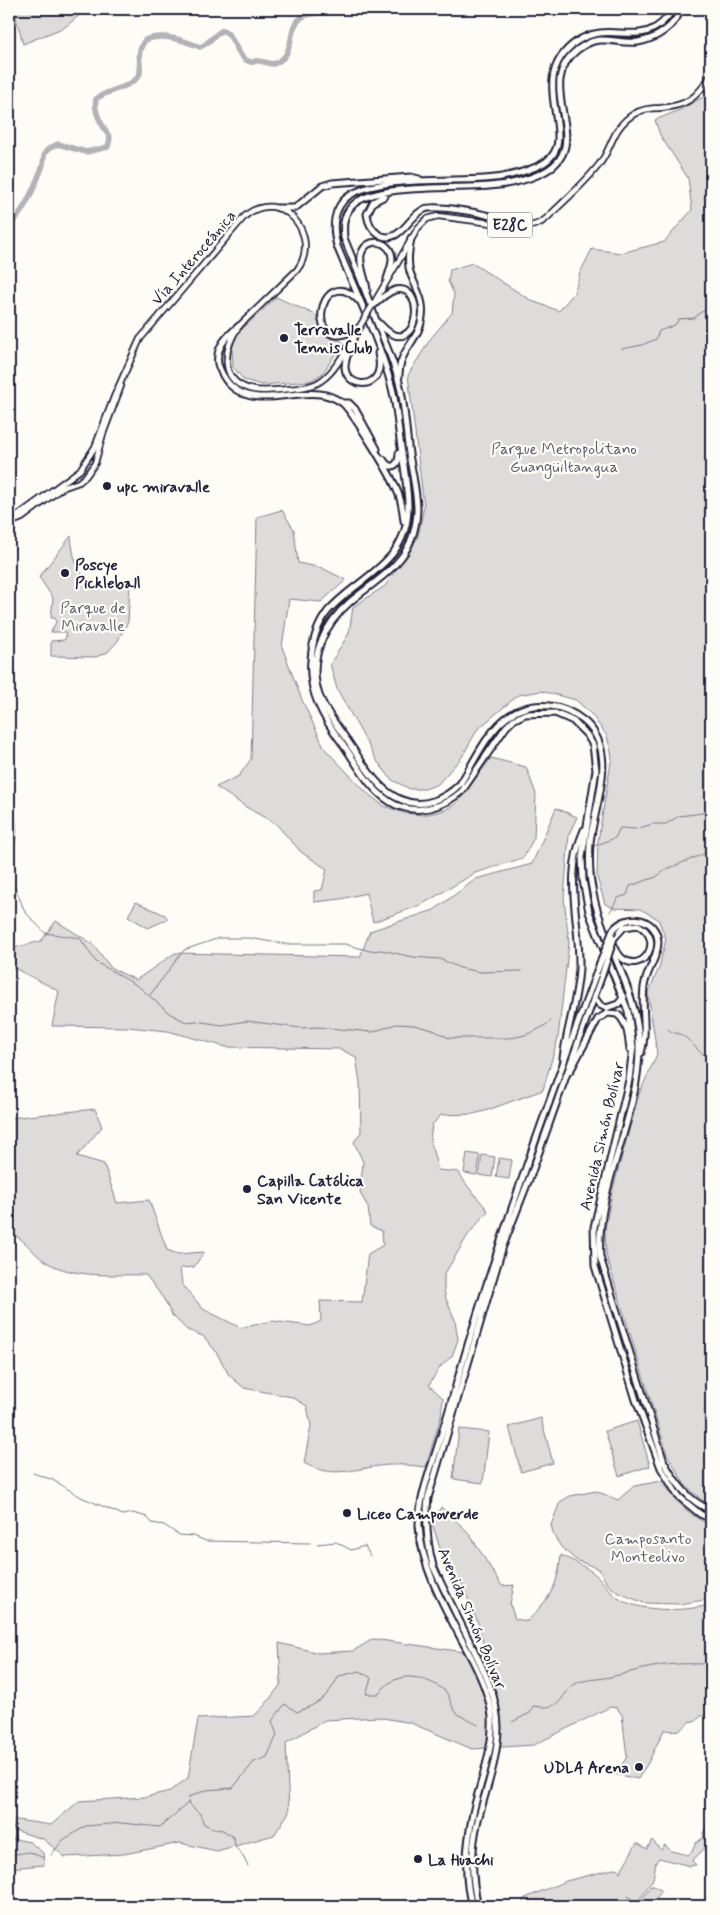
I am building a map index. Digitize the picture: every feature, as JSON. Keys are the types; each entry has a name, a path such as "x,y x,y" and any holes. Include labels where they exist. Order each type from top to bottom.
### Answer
{"highway":[{"name":"Avenida Simón Bolívar","path":"673,9 667,19 644,33 633,35 606,32 593,34 574,43 560,57 552,74 551,87 558,124 558,144 554,152 544,163 519,174 497,178 420,179 358,191 344,200 337,210 334,234 391,386 408,490 408,510 405,529 389,560 328,612 312,644 310,675 315,697 324,719 380,794 396,805 419,809 440,805 455,797 462,791 496,741 513,720 525,714 555,713 566,717 588,735 593,745 596,770 582,857 585,894 592,919 624,997 632,1030 632,1060 625,1096 595,1218 593,1238 595,1266 653,1448 667,1480 674,1491 691,1508 711,1519"},
{"name":"Avenida Simón Bolívar","path":"682,9 674,23 663,33 637,42 601,39 588,43 576,50 568,58 559,80 558,93 567,134 565,146 561,156 554,165 542,173 515,182 488,187 429,187 400,190 366,197 352,206 344,222 344,238 389,349 400,387 417,508 413,534 396,566 335,616 322,637 315,662 316,684 319,695 344,735 382,787 396,798 406,802 419,804 438,800 454,790 466,776 500,722 521,708 550,706 575,714 586,723 599,744 603,758 603,772 590,842 589,867 593,894 601,924 633,1008 639,1039 639,1058 632,1096 599,1230 600,1257 664,1462 688,1496 711,1510"},
{"path":"278,208 295,208 322,186 332,183 407,177 420,179"},
{"path":"400,190 378,199 368,210 369,223 382,236 390,236 400,232 420,212 430,207 491,216 500,224"},
{"path":"400,387 400,362 418,330 422,317 421,298 408,265 411,238"},
{"path":"367,296 367,285 361,258 364,248 370,243 378,241 384,243 391,252 392,264 387,278"},
{"path":"360,302 344,290 335,290 326,298 321,317 324,328 335,335 345,335 360,327"},
{"path":"373,306 389,293 398,290 410,296 415,304 415,322 411,329 404,334 396,336 391,334 376,320"},
{"path":"239,326 224,341 218,359 223,375 236,390 254,397 320,394 349,404 355,409 386,463 390,466 397,464 399,461 399,438"},
{"path":"354,336 346,360 346,369 348,377 358,384 371,382 378,374 380,366 376,343"},
{"path":"344,403 363,430 396,487 402,503 405,529"},
{"path":"561,1071 574,1007 578,967 573,877 580,838 586,824"},
{"path":"599,973 612,930 622,922 636,919 644,921 651,926 657,936 657,948 644,987 644,1038 639,1058"},
{"path":"599,973 614,938 624,927 638,925 646,931 650,936 651,949 641,960 627,961 620,956 601,924"},
{"name":"Avenida Simón Bolívar","path":"472,1906 467,1876 467,1859 473,1813 484,1778 491,1740 492,1719 490,1704 482,1681 435,1588 427,1567 420,1539 420,1510 429,1472 481,1299 523,1173 599,973"},
{"name":"Avenida Simón Bolívar","path":"478,1906 474,1884 473,1855 478,1821 495,1754 498,1729 497,1713 488,1679 433,1566 429,1548 426,1513 428,1498 502,1246 521,1201 594,997 599,973"},
{"path":"594,997 600,1005 606,1008 618,1004 624,997"},
{"path":"561,1087 598,1018 604,1014 617,1014 623,1020 626,1025 632,1060"},
{"path":"624,1360 631,1357"}],"main road":[{"name":"E28C","path":"278,208 291,216 301,230 306,248 303,260 292,276 239,326 232,336 226,358 234,379 242,385 260,391 298,388 317,384 330,373 373,306 411,238 427,219 438,216 521,227 540,224 599,166 615,132 629,118 644,109 672,107 688,102 699,93 711,75"},
{"name":"Vía Interoceánica","path":"9,523 80,470 95,446 140,338 147,329 244,217 254,209 268,206 278,208"},
{"name":"Vía Interoceánica","path":"9,523 22,518 62,488 79,482 86,476 95,463 103,434 120,391 121,382"}],"green space":[{"path":"14,9 87,9 65,27 23,44"},
{"name":"Parque Metropolitano Guangüiltangua","path":"711,85 711,1504 703,1501 685,1485 667,1454 606,1255 605,1229 612,1192 639,1094 657,1054 648,993 659,968 666,939 658,919 640,909 614,908 605,904 597,877 598,841 612,756 607,736 591,714 576,700 541,691 518,695 477,730 462,757 438,784 425,789 410,789 392,780 377,761 337,689 330,664 349,633 353,607 385,586 418,537 424,506 408,375 431,338 452,313 454,294 448,281 450,270 472,263 532,301 559,311 574,293 580,273 592,249 621,253 664,242 692,210 688,178 660,135 655,120 682,109 705,96"},
{"name":"Terravalle Tennis Club","path":"276,297 316,315 322,332 343,342 323,373 310,381 262,385 244,380 233,367 232,349 237,334"},
{"path":"282,510 294,530 298,563 322,568 346,580 321,602 289,599 282,647 302,700 325,749 367,793 384,806 404,813 424,815 445,810 458,802 491,758 526,767 536,794 534,838 523,858 475,873 421,905 373,922 366,893 341,899 314,902 314,891 322,890 327,869 301,852 276,824 216,787 239,776 251,759 257,517"},
{"name":"Parque de Miravalle","path":"71,536 76,563 80,572 86,578 104,584 130,585 128,622 117,642 108,652 96,657 51,656 51,641 64,640 66,637 65,632 51,632 56,622 55,618 51,618 53,598 39,577"},
{"path":"556,808 577,817 569,834 564,898 569,942 558,1038 543,1090 473,1114 441,1115 432,1125 430,1140 438,1170 459,1172 488,1211 468,1235 444,1275 444,1290 455,1320 458,1340 452,1356 440,1367 429,1385 443,1398 441,1416 426,1467 395,1465 337,1472 315,1468 304,1463 311,1426 307,1406 292,1397 244,1388 229,1375 215,1350 203,1336 187,1330 172,1315 163,1298 146,1275 94,1275 69,1271 46,1262 19,1238 9,1233 9,1118 95,1109 102,1127 77,1156 104,1164 117,1203 149,1200 167,1250 178,1254 204,1252 194,1267 180,1268 182,1284 203,1309 241,1328 272,1321 310,1326 321,1321 320,1301 362,1302 368,1254 383,1245 382,1231 370,1226 368,1207 360,1193 363,1162 354,1142 361,1132 360,1083 356,1057 340,1049 226,1047 168,1031 127,1027 52,1026 59,991 10,966 10,949 41,941 56,921 93,944 111,968 136,980 175,953 360,957 370,931 434,910 476,879 532,864"},
{"path":"136,902 165,915 168,919 148,928 128,916"},
{"path":"467,1153 480,1155 477,1175 464,1173"},
{"path":"482,1155 495,1157 492,1177 479,1175"},
{"path":"499,1158 512,1160 509,1179 496,1177"},
{"path":"541,1418 553,1463 521,1472 509,1427"},
{"path":"637,1421 650,1466 619,1476 605,1431"},
{"path":"459,1429 489,1432 483,1483 453,1479"},
{"name":"Camposanto Monteolivo","path":"662,1481 677,1501 689,1512 711,1525 711,1599 679,1604 644,1603 617,1592 607,1584 599,1569 576,1560 561,1547 554,1536 551,1525 560,1502 570,1496 596,1491 618,1500 634,1486"},
{"path":"441,1507 468,1532 502,1586 514,1585 510,1604 515,1619 528,1621 547,1598 555,1585 561,1555 589,1570 617,1598 630,1604 666,1610 701,1607 711,1604 711,1715 701,1716 695,1722 690,1721 678,1730 664,1730 638,1779 615,1774 627,1757 622,1715 617,1708 610,1707 534,1745 472,1749 411,1723 378,1717 325,1720 286,1743 289,1812 274,1835 217,1851 180,1843 124,1854 65,1857 43,1839 14,1830 10,1819 51,1825 79,1801 145,1797 170,1791 188,1778 198,1719 254,1716 281,1684 279,1643 319,1653 353,1651 373,1639 486,1655 478,1623 461,1582 444,1561 432,1523"},
{"path":"711,1818 711,1842 692,1861 696,1865 690,1866 659,1858 656,1862 653,1879 637,1903 628,1896 632,1906 520,1906 525,1898 566,1881 618,1868 620,1872 637,1843 647,1849 652,1840 661,1850 665,1845 671,1851 688,1855 692,1852 695,1844 704,1837 703,1833"},
{"path":"9,1838 30,1842 43,1853 44,1865 9,1868"},
{"path":"651,1886 662,1891 650,1906 638,1905"}],"waterway":[{"path":"9,225 20,214 42,168 45,153 51,147 58,144 86,152 108,147 110,138 97,114 96,99 129,84 138,77 140,73 139,56 145,40 166,37 200,47 223,30 246,60 274,64 287,53 293,32 301,18 310,14 344,9"},
{"path":"622,349 642,345 656,339 659,331 675,325 679,319 694,318 701,312 711,310"},
{"path":"9,795 16,818 17,834 9,856"},
{"path":"594,846 615,838 620,828 636,829 653,824 666,824 679,816 711,812"},
{"path":"610,912 618,898 627,895 630,886 656,877 667,869 711,851"},
{"path":"9,872 25,912 45,933 80,938 96,962 138,986 169,1013 186,1022 196,1021 222,1025 247,1021 301,1028 318,1027 373,1032 396,1024 414,1025 433,1030 449,1038 508,1038 531,1033 551,1021"},
{"path":"150,995 184,950 219,938 249,938 284,944 345,944 370,951 381,950 413,957 440,959 460,968 480,972 522,971"},
{"path":"668,1029 686,1038 705,1055 711,1052"},
{"path":"33,1473 53,1480 81,1497 123,1515 133,1513 147,1517 152,1523 164,1525 179,1535 193,1536 206,1541 310,1543"},
{"path":"317,1544 336,1542 351,1550 365,1546 370,1556"},
{"path":"512,1722 530,1713 533,1706 553,1706 570,1688 583,1681 660,1666 711,1663"},
{"path":"188,1803 189,1797 206,1790 233,1788 254,1762 267,1757 277,1735 272,1721 285,1704 297,1712 312,1705 326,1695 339,1676 360,1671 371,1678 366,1694 379,1694 386,1686 401,1678 410,1677 427,1681 446,1692 453,1709 457,1713 478,1725"},
{"path":"51,1855 63,1840 86,1826 121,1823 160,1827 188,1803 200,1814 204,1824 223,1830 234,1838 235,1847 241,1853 248,1866"},
{"path":"9,1855 29,1852 44,1858"}],"place":[{"name":"Terravalle Tennis Club","path":"284,338"},
{"name":"upc miravalle","path":"107,486"},
{"name":"Poscye Pickleball","path":"65,573"},
{"name":"Capilla Católica San Vicente","path":"247,1189"},
{"name":"Liceo Campoverde","path":"347,1513"},
{"name":"UDLA Arena","path":"639,1767"},
{"name":"La Huachi","path":"418,1859"}]}
